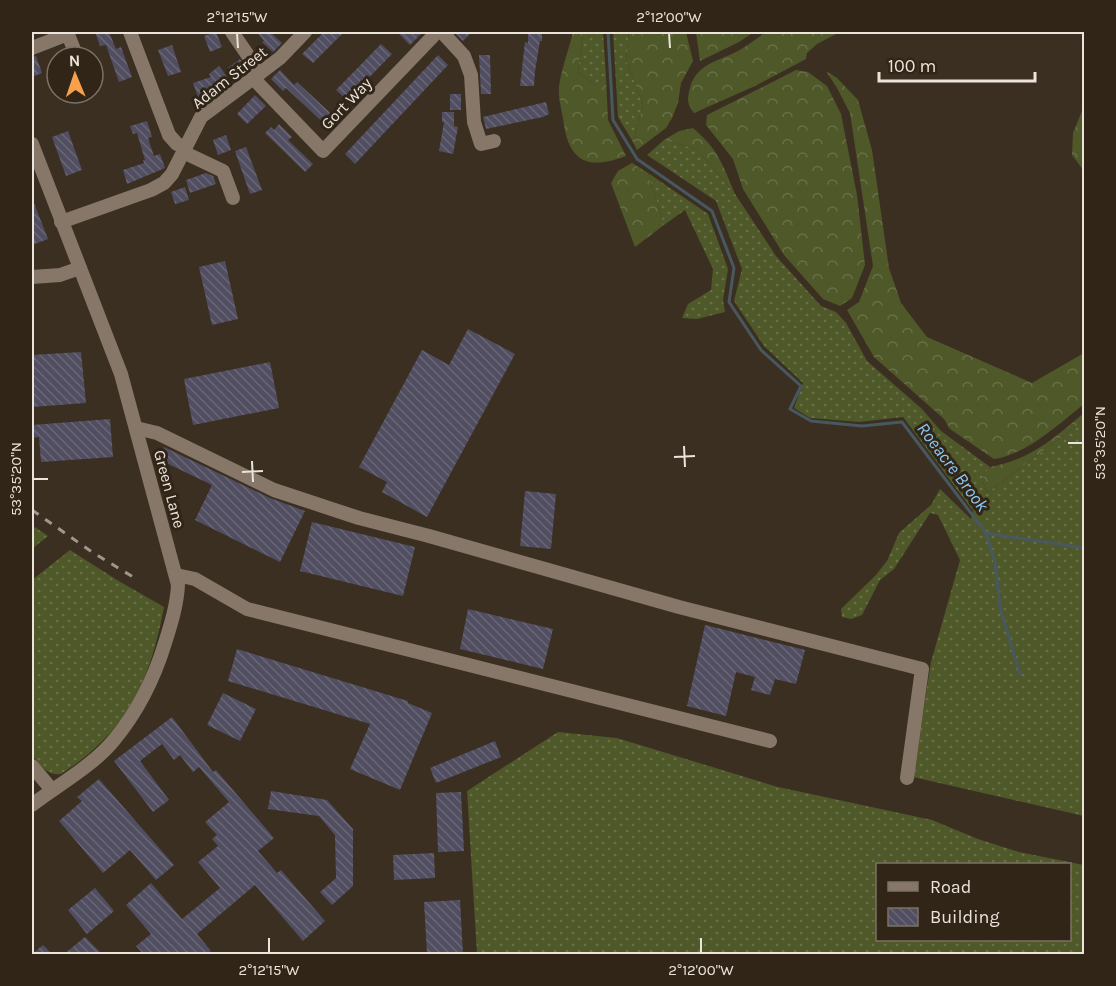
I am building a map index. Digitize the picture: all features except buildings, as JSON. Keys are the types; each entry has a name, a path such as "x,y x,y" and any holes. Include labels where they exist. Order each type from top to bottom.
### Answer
{"street":[{"path":"32,48 67,32"},
{"path":"130,32 169,135 184,149 224,171 233,198"},
{"path":"232,32 257,76"},
{"name":"Adam Street","path":"61,222 151,190 164,183 172,174 201,117 280,58 305,32"},
{"name":"Gort Way","path":"257,76 323,151 437,32"},
{"path":"442,32 464,56 471,75 474,122 481,144 494,141"},
{"name":"Green Lane","path":"32,144 121,374 176,574 177,595 175,611 148,690 114,740 97,756 32,805"},
{"path":"32,278 60,275 80,267"},
{"path":"136,428 157,433 274,490 359,518 679,607 922,669 907,778"},
{"path":"176,574 195,579 247,609 770,741"},
{"path":"32,766 52,790"}],"green space":[{"path":"573,32 583,32 578,72 595,85 606,77 608,120 626,156 590,162 581,159 569,144 559,86"},
{"path":"583,32 603,32 606,77 595,85 578,72"},
{"path":"613,32 629,32 626,60 643,104 633,142 618,117"},
{"path":"629,32 686,32 693,61 681,83 678,103 666,128 637,150 633,142 643,104 626,60"},
{"path":"696,32 754,32 700,61"},
{"path":"766,32 840,32 817,44 807,53 806,59 755,86 694,113 688,102 688,95 698,72 743,48"},
{"path":"796,70 808,72 827,86 841,114 857,195 865,265 852,298 840,306 823,299 784,255 743,189 733,159 706,125 707,115"},
{"path":"826,71 837,78 858,100 872,150 889,268 901,303 927,337 1032,383 1084,353 1084,404 1042,437 1018,452 994,459 950,429 944,419 874,357 847,310 859,302 873,266 850,113"},
{"path":"1084,106 1084,171 1072,155 1073,133"},
{"path":"693,128 714,150 735,194 697,149 664,140 679,131"},
{"path":"664,140 697,149 735,194 776,256 821,306 836,312 846,323 867,361 922,409 941,431 990,467 982,478 987,493 1084,420 1084,816 913,777 931,662 960,560 938,515 930,513 894,569 880,580 862,615 851,619 842,617 841,609 875,576 887,561 899,533 931,505 940,489 971,519 973,511 903,417 859,422 810,418 794,408 803,383 764,346 734,301 742,269 716,201 647,155"},
{"path":"632,163 648,173 664,225 635,247 611,183 618,171"},
{"path":"648,173 708,214 728,269 723,300 725,312 697,319 682,318 688,304 711,290 713,269 685,210 664,225"},
{"path":"1084,413 1084,420 987,493 982,478 990,467 1017,459 1041,447"},
{"path":"35,527 48,536 32,549 32,531"},
{"path":"70,550 164,607 151,659 132,703 103,741 84,758 61,774 56,774 44,769 32,755 32,580"},
{"path":"558,732 617,738 778,787 932,820 978,839 1019,852 1084,865 1084,954 477,954 467,791"}],"waterway":[{"name":"Roeacre Brook","path":"608,32 613,120 637,159 712,211 734,268 729,302 761,350 801,386 790,409 811,421 862,426 902,422 986,533 1084,548"},
{"path":"986,533 995,562 1000,608 1020,674"}],"railway":[{"path":"32,510 92,552 138,580"}]}
